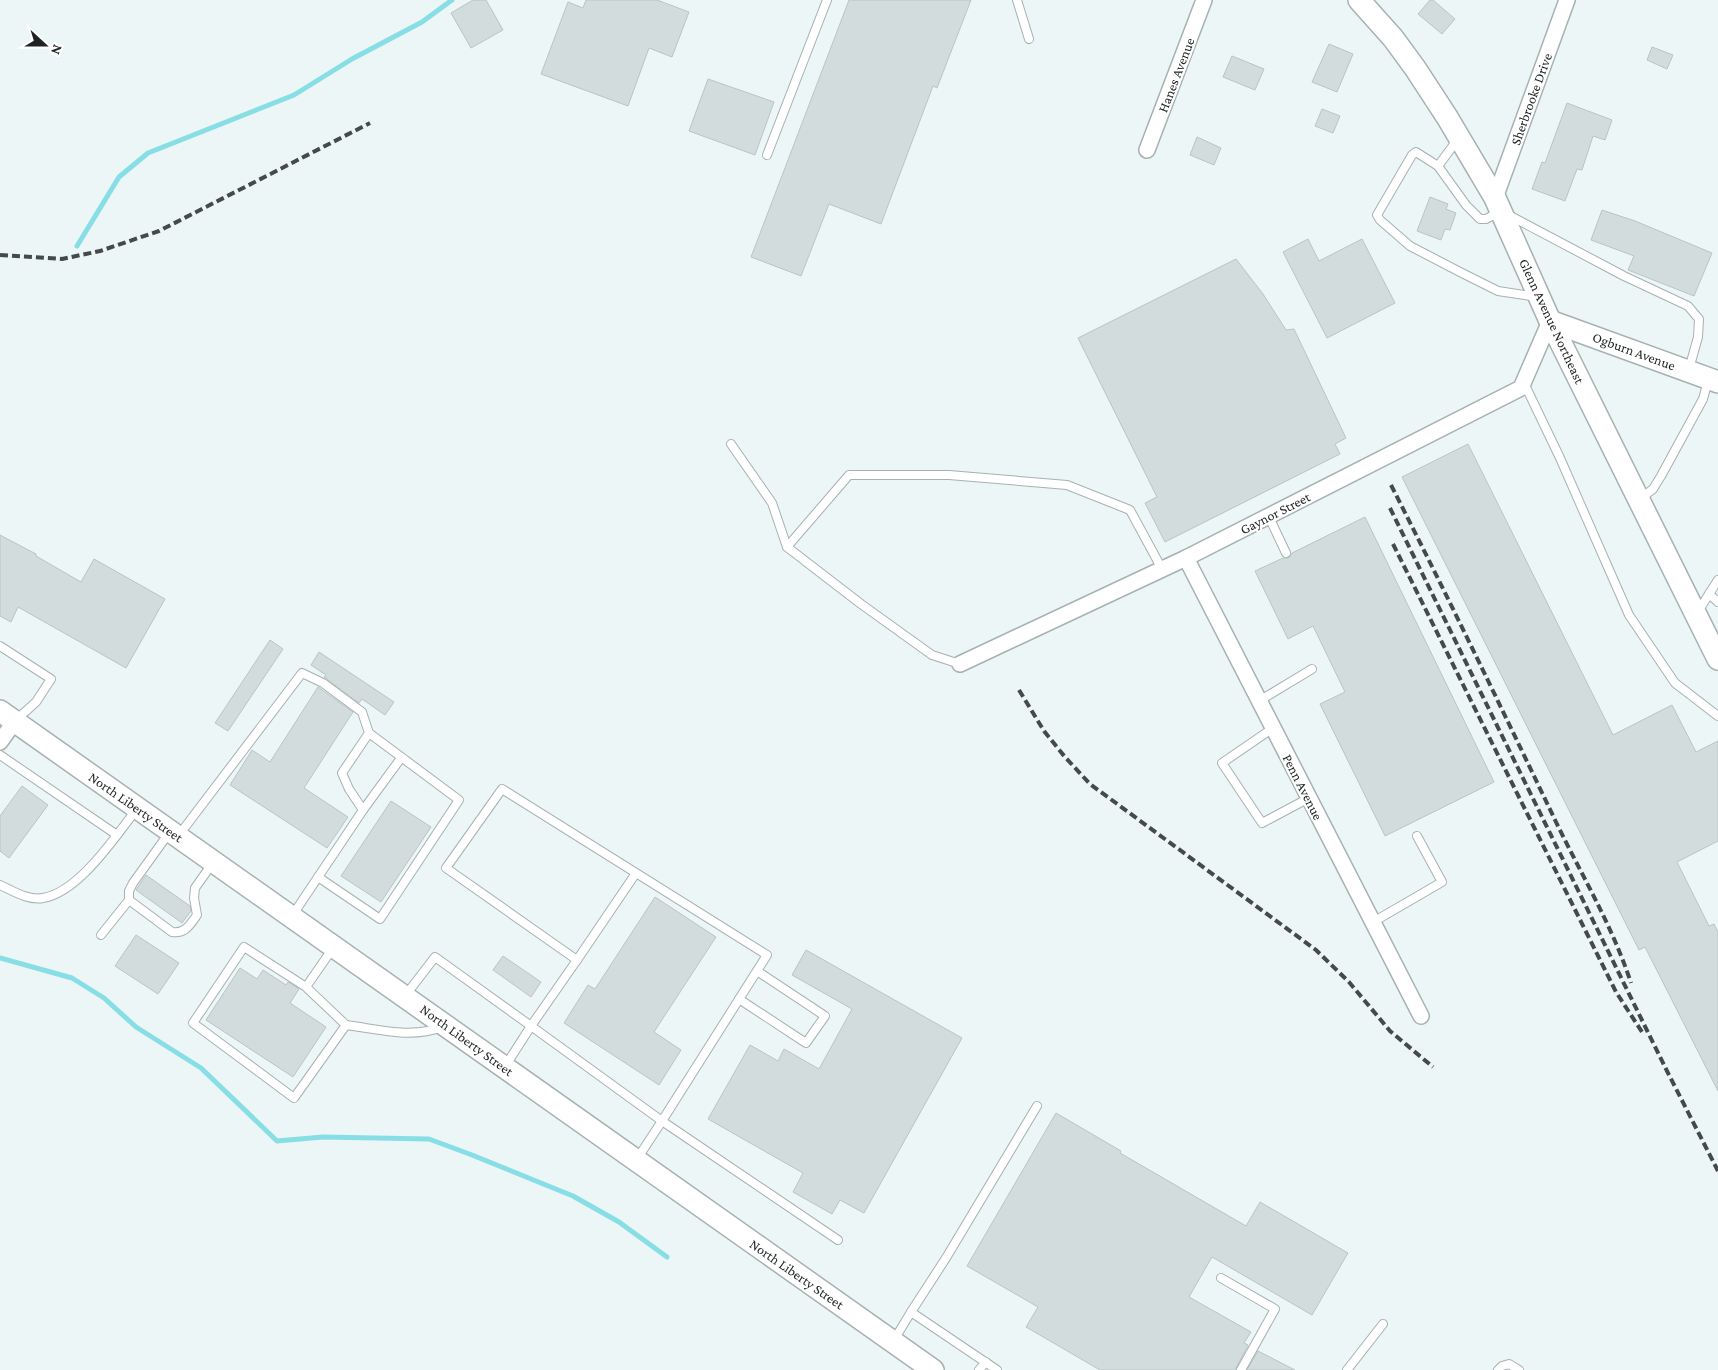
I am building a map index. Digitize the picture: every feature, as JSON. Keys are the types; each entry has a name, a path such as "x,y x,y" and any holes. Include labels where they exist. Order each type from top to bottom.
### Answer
{"main road":[{"name":"Glenn Avenue Northeast","path":"1359,0 1393,38 1415,68 1498,204 1550,321 1718,659"},
{"name":"Ogburn Avenue","path":"1550,321 1714,380"},
{"name":"North Liberty Street","path":"7,716 933,1370"}],"street":[{"name":"Hanes Avenue","path":"1147,150 1204,0"},
{"name":"Sherbrooke Drive","path":"1498,204 1567,0"},
{"path":"1524,382 1550,321"},
{"name":"Gaynor Street","path":"960,664 1186,558 1521,388 1524,382"},
{"name":"Penn Avenue","path":"1186,558 1421,1016"},
{"path":"0,742 7,716"}],"lane":[{"path":"767,155 827,0"},
{"path":"1018,0 1029,39"},
{"path":"1438,166 1459,138"},
{"path":"1540,298 1498,291 1483,284 1410,246 1380,220 1377,215 1412,155 1416,152 1420,153 1438,166 1466,206 1480,219 1486,219 1498,204 1624,276 1688,306 1698,320 1698,337 1688,371"},
{"path":"1639,500 1661,476 1714,380"},
{"path":"1524,382 1560,458 1629,615 1675,683 1718,716"},
{"path":"731,444 772,503 787,547 861,604 932,655 960,664"},
{"path":"787,547 849,476 949,475 1066,486 1130,510 1162,570"},
{"path":"1269,516 1286,553"},
{"path":"1696,615 1718,580"},
{"path":"1709,594 1718,602"},
{"path":"0,646 51,679 36,702 7,716"},
{"path":"1259,701 1312,669"},
{"path":"101,935 129,900 129,891 133,883 302,673 323,683 362,712 369,733 459,800 380,920 318,877"},
{"path":"1273,728 1222,763 1262,823 1309,798"},
{"path":"363,810 349,789 342,773 369,733"},
{"path":"0,755 117,835"},
{"path":"291,917 363,810 401,758"},
{"path":"577,960 446,868 502,789 767,955 636,1160"},
{"path":"0,885 28,897 42,898 56,894 71,884 98,860 137,808"},
{"path":"1373,922 1442,882 1417,836"},
{"path":"129,900 172,932 179,933 186,930 197,915 194,898 195,888 213,862"},
{"path":"504,1068 636,873"},
{"path":"346,1025 294,1098 193,1023 244,947 306,988 346,1025 413,1034 429,1032 446,1026"},
{"path":"306,988 334,947"},
{"path":"405,996 435,957 662,1121 838,1240"},
{"path":"739,999 806,1043 825,1016 757,971"},
{"path":"893,1342 946,1258 1036,1106"},
{"path":"1221,1278 1275,1309 1241,1370"},
{"path":"911,1312 997,1370"},
{"path":"1347,1370 1382,1324"},
{"path":"980,1370 986,1362"},
{"path":"1498,1370 1502,1366 1509,1364 1519,1370"}],"building":[{"path":"473,0 486,0 503,30 471,48 451,13"},
{"path":"586,0 657,0 689,12 672,57 649,48 628,106 541,74 568,2 583,8"},
{"path":"849,0 971,0 937,88 933,86 881,224 829,204 801,276 751,257"},
{"path":"1430,0 1433,0 1455,19 1442,34 1418,14"},
{"path":"1329,44 1353,54 1337,92 1312,82"},
{"path":"1652,47 1673,55 1667,69 1647,60"},
{"path":"1232,56 1264,69 1255,90 1223,77"},
{"path":"708,79 774,102 755,155 689,131"},
{"path":"1567,103 1612,120 1605,140 1593,136 1582,170 1577,169 1565,201 1532,189 1542,162 1545,163"},
{"path":"1322,109 1340,116 1333,133 1315,126"},
{"path":"1197,137 1221,148 1214,165 1190,155"},
{"path":"1430,197 1448,204 1446,209 1456,213 1450,230 1445,229 1441,240 1417,231"},
{"path":"1602,210 1635,221 1712,253 1694,296 1628,270 1634,256 1591,240"},
{"path":"1308,239 1319,261 1362,239 1395,303 1327,338 1283,252"},
{"path":"1236,259 1263,294 1286,330 1294,329 1346,438 1335,444 1340,454 1165,542 1145,503 1157,497 1078,338"},
{"path":"1468,444 1613,735 1672,705 1696,752 1718,741 1718,841 1677,862 1709,926 1714,924 1718,932 1718,1091 1645,947 1639,950 1402,477"},
{"path":"1365,517 1494,782 1385,836 1320,704 1345,692 1313,626 1288,639 1255,571 1283,558 1289,558 1292,553"},
{"path":"0,535 36,554 36,556 81,582 94,559 165,599 126,668 18,607 11,622 0,616"},
{"path":"270,640 283,649 228,731 215,723"},
{"path":"319,652 394,702 385,715 362,699 359,703 311,665"},
{"path":"318,687 353,712 304,788 348,817 327,848 230,785 252,750 270,762"},
{"path":"22,786 48,805 9,858 0,851 0,816"},
{"path":"391,801 431,827 381,902 341,876"},
{"path":"146,875 190,906 191,911 182,923 136,890"},
{"path":"655,897 716,937 654,1032 681,1050 659,1085 564,1023 588,985 595,989"},
{"path":"136,935 179,963 158,994 115,966"},
{"path":"806,950 962,1038 864,1213 840,1200 832,1214 793,1192 803,1173 708,1119 750,1045 778,1061 784,1049 819,1069 852,1009 792,975"},
{"path":"503,956 541,982 531,997 493,970"},
{"path":"240,968 257,979 263,970 286,985 288,982 299,989 290,1003 326,1027 293,1077 206,1020"},
{"path":"1056,1113 1121,1151 1120,1153 1246,1226 1260,1202 1348,1253 1312,1315 1212,1257 1189,1297 1251,1332 1244,1343 1248,1345 1235,1370 1100,1370 1026,1327 1038,1307 967,1266"},
{"path":"1258,1351 1295,1370 1247,1370"}],"waterway":[{"path":"77,246 119,177 148,153 294,95 352,59 422,22 452,0"},
{"path":"0,958 72,978 104,998 136,1027 201,1068 277,1141 323,1137 429,1139 573,1196 619,1222 667,1257"}],"railway":[{"path":"0,255 62,259 100,251 159,231 370,123"},
{"path":"1391,485 1606,921 1631,983"},
{"path":"1390,508 1718,1171"},
{"path":"1393,544 1616,992 1644,1035"},
{"path":"1019,690 1044,731 1090,784 1316,950 1349,982 1390,1031 1433,1067"}]}
